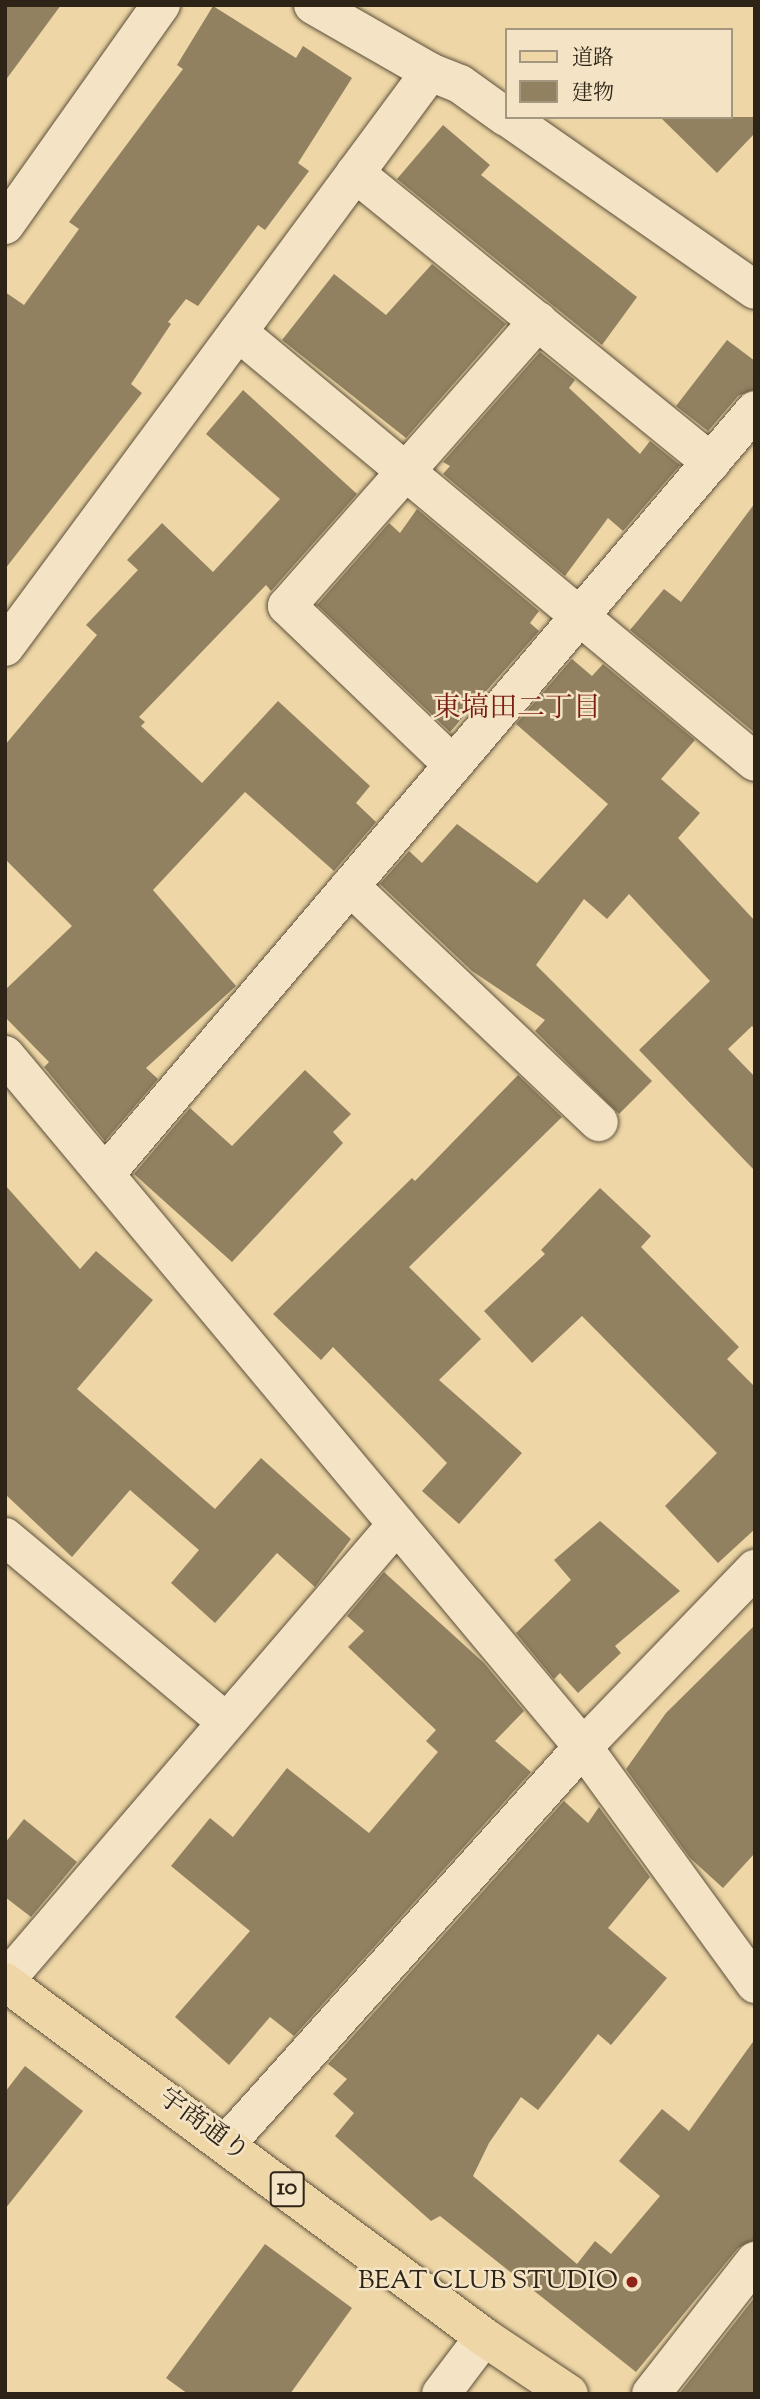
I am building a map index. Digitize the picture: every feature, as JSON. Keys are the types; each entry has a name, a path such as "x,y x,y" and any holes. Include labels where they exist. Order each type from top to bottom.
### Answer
{"main road":[{"name":"宇商通り","path":"5,1982 227,2143 484,2337 569,2394"}],"street":[{"path":"5,225 161,5"},
{"path":"313,5 430,72 460,84 504,115"},
{"path":"5,647 430,72"},
{"path":"510,119 755,290"},
{"path":"355,173 711,462"},
{"path":"453,765 287,606 538,321"},
{"path":"238,332 755,762"},
{"path":"107,1172 755,410"},
{"path":"350,886 598,1122"},
{"path":"5,1055 107,1172 583,1746 755,1984"},
{"path":"5,1982 397,1524"},
{"path":"5,1537 226,1722"},
{"path":"227,2143 583,1746 755,1569"},
{"path":"651,2394 755,2261"},
{"path":"441,2394 484,2337"}],"building":[{"path":"5,5 61,5 5,81"},
{"path":"213,6 296,58 303,46 352,78 298,163 309,171 265,230 258,225 198,306 186,299 168,322 171,324 131,384 142,393 5,569 5,292 24,305 79,229 69,222 183,69 177,65"},
{"path":"755,117 755,133 717,173 662,119"},
{"path":"443,125 490,165 481,175 637,297 602,345 397,179"},
{"path":"432,264 506,324 406,438 282,340 334,274 386,315"},
{"path":"727,340 755,361 755,389 738,396 708,431 676,406"},
{"path":"540,352 575,380 569,388 640,454 650,441 680,465 623,531 608,518 565,576 443,474 450,466 443,462"},
{"path":"243,390 357,494 271,591 266,585 139,717 145,722 141,726 202,783 278,701 370,786 356,803 376,822 334,871 245,792 153,890 236,986 146,1068 158,1079 105,1141 44,1067 49,1062 5,1017 5,990 72,926 5,859 5,745 97,635 86,625 138,570 127,560 162,523 213,572 280,499 206,434"},
{"path":"755,503 755,733 630,630 664,589 681,602"},
{"path":"417,509 539,611 530,623 539,631 450,732 317,605 389,523 400,533"},
{"path":"572,659 592,676 603,664 695,740 661,779 700,813 678,838 755,921 755,1029 752,1026 728,1049 755,1077 755,1171 639,1050 710,981 629,894 607,919 584,899 536,965 652,1081 619,1114 535,1031 545,1020 472,971 380,884 409,851 422,863 457,824 537,883 608,804 516,724"},
{"path":"305,1070 351,1114 333,1132 343,1143 232,1262 134,1174 190,1108 232,1146"},
{"path":"518,1075 562,1117 409,1267 481,1339 439,1380 522,1453 459,1524 422,1491 447,1463 333,1347 321,1360 273,1314 412,1178 415,1181"},
{"path":"5,1185 80,1269 96,1251 153,1300 77,1389 215,1509 261,1458 351,1539 315,1587 277,1553 215,1623 171,1583 199,1550 130,1490 72,1557 5,1494"},
{"path":"600,1188 651,1236 641,1247 739,1347 727,1359 755,1387 755,1529 718,1563 665,1506 717,1453 582,1316 532,1363 484,1311 545,1254 541,1250"},
{"path":"600,1521 680,1591 615,1646 621,1653 578,1693 560,1673 554,1679 516,1633 571,1580 554,1560"},
{"path":"384,1572 484,1663 524,1711 495,1741 531,1772 294,2036 270,2017 229,2065 175,2017 250,1931 171,1866 210,1818 233,1837 287,1768 369,1833 438,1752 426,1741 436,1730 348,1647 364,1631 347,1616"},
{"path":"755,1625 755,1853 723,1888 690,1858 626,1769 666,1713"},
{"path":"564,1801 588,1823 599,1807 650,1877 608,1928 667,1978 611,2045 598,2034 538,2110 521,2097 489,2143 473,2176 577,2264 595,2241 611,2254 660,2196 619,2161 662,2109 689,2131 755,2039 755,2240 738,2248 636,2372 440,2216 431,2221 335,2136 354,2113 333,2094 347,2079 328,2064"},
{"path":"24,1819 77,1862 31,1917 5,1897 5,1843"},
{"path":"25,2066 83,2111 5,2209 5,2092"},
{"path":"265,2244 352,2308 290,2394 188,2394 166,2378"},
{"path":"755,2297 755,2394 679,2394"}],"place":[{"name":"BEAT CLUB STUDIO","path":"632,2282"}],"district":[{"name":"東塙田二丁目","path":"517,709"}]}
